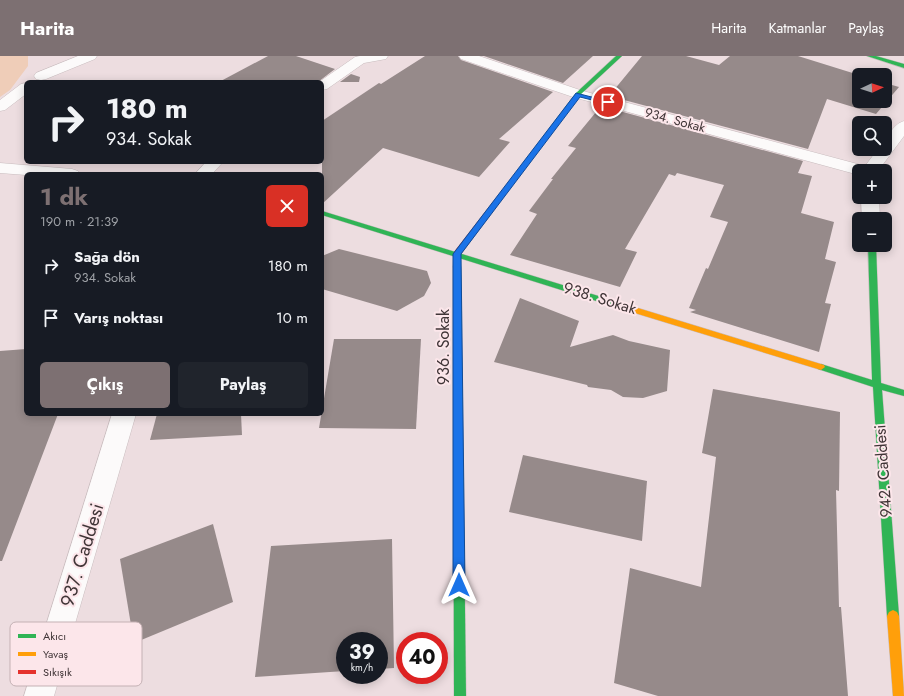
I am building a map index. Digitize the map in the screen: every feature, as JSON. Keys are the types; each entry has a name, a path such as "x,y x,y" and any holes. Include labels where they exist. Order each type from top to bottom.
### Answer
{"street":[{"path":"37,79 90,56"},
{"path":"324,85 360,60 381,56"},
{"name":"934. Sokak","path":"466,56 578,94 852,168"},
{"path":"457,254 578,94 619,56"},
{"path":"870,56 904,66"},
{"path":"37,79 40,61"},
{"path":"0,107 24,89"},
{"path":"875,164 904,126"},
{"path":"205,172 213,164"},
{"path":"0,168 48,172"},
{"name":"938. Sokak","path":"324,214 904,393"},
{"name":"942. Caddesi","path":"872,252 877,384 899,696"},
{"name":"936. Sokak","path":"457,254 460,696"},
{"name":"937. Caddesi","path":"61,622 123,416"},
{"name":"937. Caddesi","path":"39,696 42,686"}],"shaded area":[{"path":"0,56 28,56 28,66 10,90 0,97"}],"building":[{"path":"268,56 296,56 335,69 321,80 223,80"},
{"path":"425,56 458,56 461,60 553,92 499,139 510,142 479,177 383,148 324,202 324,172 322,172 322,164 324,164 324,120 379,83 381,84"},
{"path":"484,56 593,56 563,83"},
{"path":"642,56 686,56 719,65 730,56 798,56 852,73 852,107 827,99 808,149 609,96"},
{"path":"351,74 360,77 359,82 340,82"},
{"path":"892,85 899,87 892,95"},
{"path":"601,106 803,161 798,173 812,176 801,213 834,222 825,259 836,262 825,303 831,304 819,352 690,312 696,310 689,308 728,222 710,217 724,185 677,173 675,176 669,174 625,249 637,252 620,287 510,255 537,214 529,211 553,179 551,179 576,148 568,146"},
{"path":"856,108 881,108 876,114"},
{"path":"339,249 427,271 431,283 424,296 397,311 324,290 324,255"},
{"path":"520,298 579,321 570,347 613,335 629,341 670,350 667,391 643,398 623,397 611,390 588,387 587,385 494,362"},
{"path":"334,339 421,339 416,429 319,428 321,416 324,416 324,398"},
{"path":"24,349 24,416 57,416 2,561 0,561 0,351"},
{"path":"713,389 840,412 839,491 836,490 839,607 841,607 848,696 658,696 614,683 630,568 701,587 716,457 702,453"},
{"path":"156,416 241,416 242,435 150,440"},
{"path":"523,455 647,481 642,541 509,512"},
{"path":"213,524 233,602 142,640 142,622 130,622 120,559"},
{"path":"392,539 394,668 388,668 388,632 336,632 336,672 255,677 271,546"}],"traffic: fast":[{"path":"523,167 578,94 619,56"},
{"path":"870,56 904,66"},
{"path":"324,214 628,308"},
{"path":"872,252 877,384 893,616"},
{"path":"457,267 460,696"},
{"path":"821,367 904,393"}],"traffic: slow":[{"path":"628,308 821,367"},
{"path":"893,616 899,696"}],"traffic: jam":[{"path":"457,267 457,254 523,167"}],"route":[{"path":"459,585 457,254 578,94 608,102"}]}
